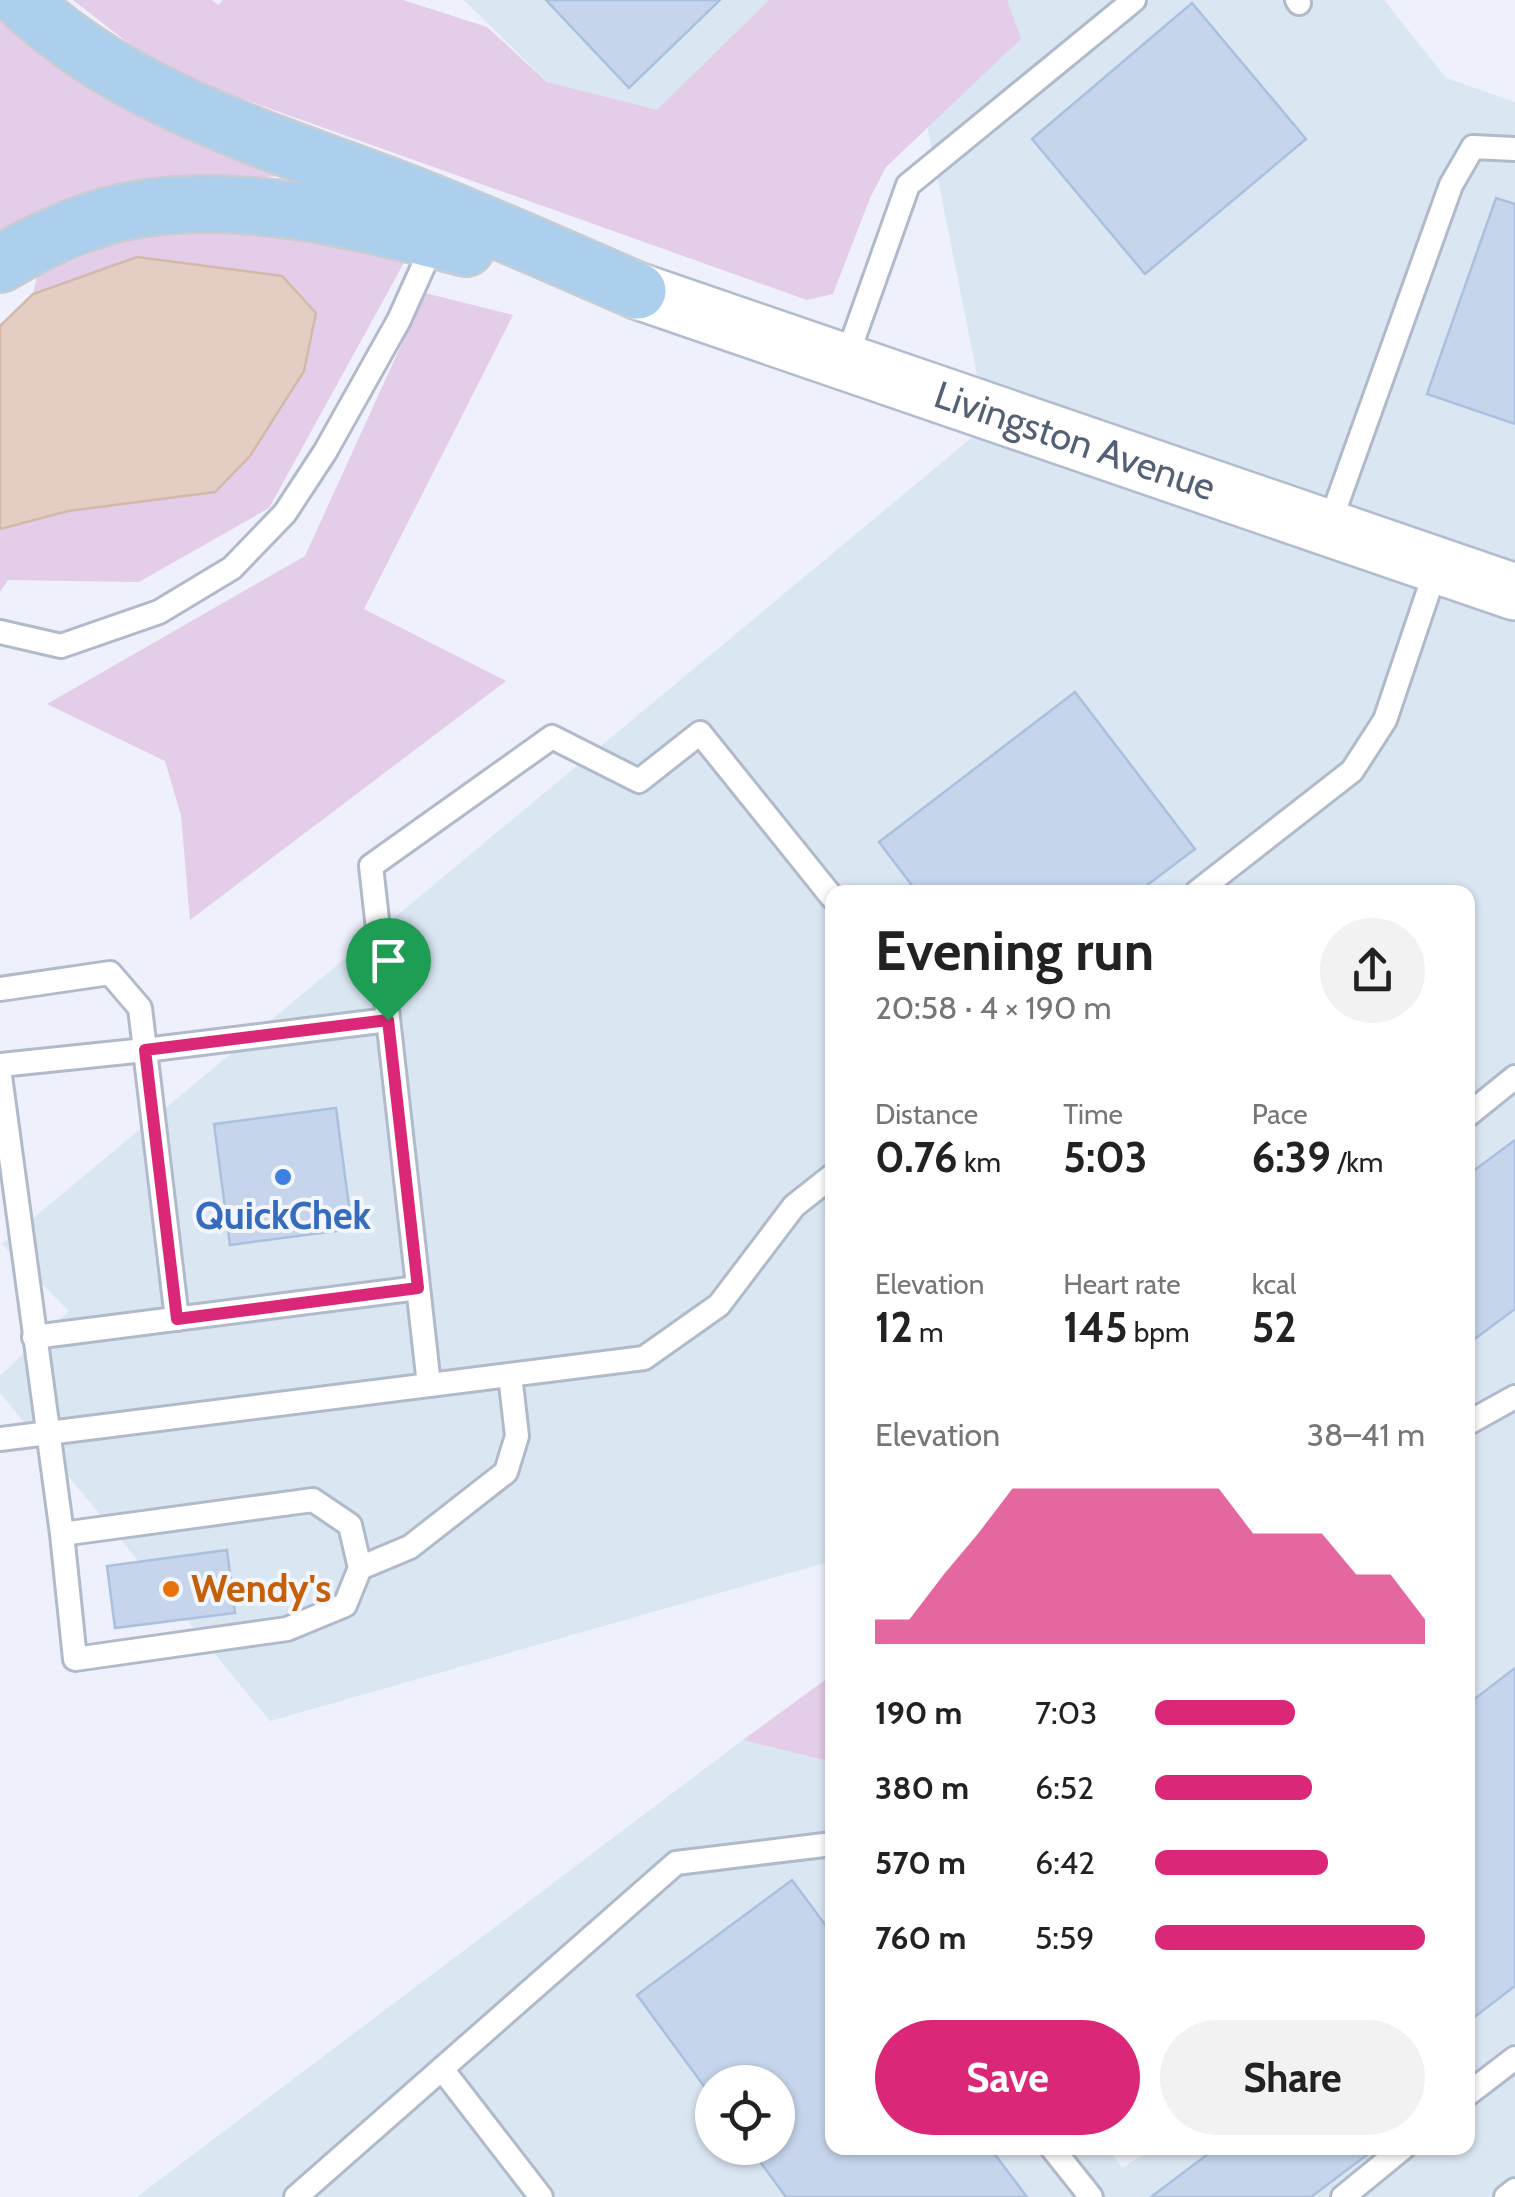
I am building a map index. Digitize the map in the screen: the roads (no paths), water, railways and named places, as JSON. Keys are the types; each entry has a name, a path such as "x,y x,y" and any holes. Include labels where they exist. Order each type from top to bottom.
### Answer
{"highway":[{"path":"21,0 102,64 172,100 448,209 638,291"},
{"path":"0,264 84,224 133,210 236,205 310,212 638,291"}],"main road":[{"name":"Livingston Avenue","path":"638,291 1515,592"}],"lane":[{"path":"845,362 908,184 1134,0"},
{"path":"1328,528 1452,185 1474,147 1515,149"},
{"path":"0,632 61,646 159,612 232,568 285,513 325,452 399,320 435,240"},
{"path":"1206,885 1352,772 1385,720 1437,566"},
{"path":"430,1385 371,866 552,736 639,781 700,733 825,887"},
{"path":"0,988 110,973 140,1008 177,1319"},
{"path":"0,1064 388,1020"},
{"path":"0,1076 75,1658 287,1629 345,1605 360,1568 350,1525 314,1500 62,1534"},
{"path":"1475,1109 1515,1078"},
{"path":"0,1439 644,1358 719,1305 794,1206 825,1182"},
{"path":"34,1337 418,1288"},
{"path":"360,1568 410,1547 506,1472 517,1436 510,1375"},
{"path":"1475,1419 1515,1397"},
{"path":"296,2197 676,1863 825,1845"},
{"path":"1475,2089 1515,2058"},
{"path":"442,2069 542,2197"},
{"path":"1058,2155 1091,2197"},
{"path":"1342,2197 1393,2155"},
{"path":"1506,2197 1515,2190"}],"place":[{"name":"QuickChek","path":"283,1177"},
{"name":"Wendy's","path":"171,1589"}]}
